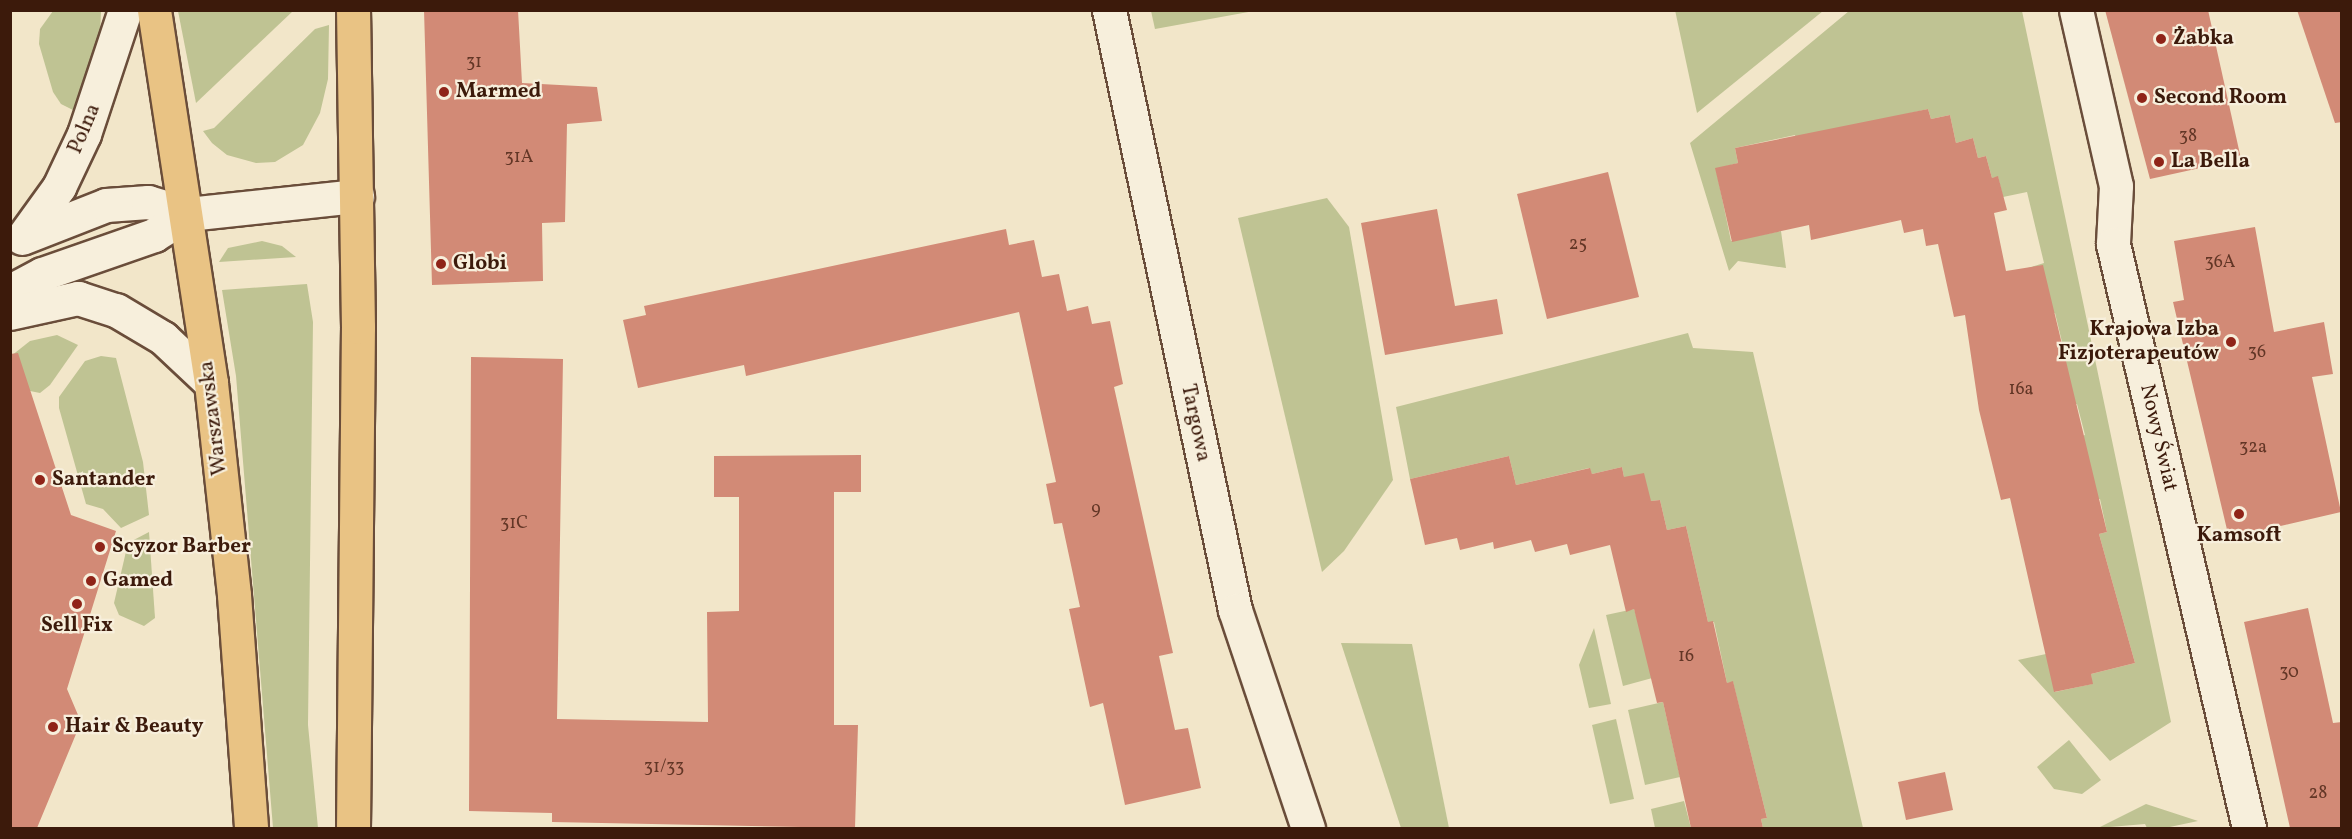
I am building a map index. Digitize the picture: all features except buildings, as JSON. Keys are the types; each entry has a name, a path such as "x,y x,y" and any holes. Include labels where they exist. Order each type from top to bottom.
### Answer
{"main road":[{"name":"Warszawska","path":"154,10 188,214 211,383 234,595 251,828"},
{"path":"352,828 357,195 353,10"}],"street":[{"name":"Polna","path":"16,242 59,187 84,134 125,10"},
{"name":"Targowa","path":"1109,10 1235,610 1308,828"},
{"name":"Nowy Świat","path":"2076,10 2116,186 2113,244 2249,828"},
{"name":"Polna","path":"16,242 106,205 148,202 188,214 357,195"},
{"name":"Polna","path":"10,291 60,268 154,236 188,214"},
{"path":"10,313 78,298 116,310 163,338 211,383"}],"green space":[{"path":"178,10 293,11 196,103"},
{"path":"1151,10 1254,11 1155,29"},
{"path":"1675,10 1823,10 1823,11 1697,113"},
{"path":"53,11 101,11 100,35 75,111 61,104 53,92 39,44 40,29"},
{"path":"1849,11 2022,11 2171,722 2110,761 2018,660 2046,654 2055,692 2092,684 2091,674 2135,663 2099,534 2107,532 2100,499 2091,500 2076,438 2085,435 2077,404 2071,405 2056,344 2062,342 2055,313 2048,315 2028,268 2044,263 2027,192 2003,197 1998,177 1992,178 1986,156 1978,158 1973,138 1956,143 1950,115 1931,119 1928,109 1846,128 1799,151 1795,135 1735,148 1738,163 1716,169 1731,241 1781,231 1786,268 1738,261 1729,271 1690,143"},
{"path":"329,25 328,79 320,113 303,145 275,162 256,163 227,155 212,143 203,131 214,128 315,29"},
{"path":"1327,198 1349,227 1393,480 1344,551 1322,572 1238,218"},
{"path":"262,241 282,246 296,257 219,262 228,248"},
{"path":"307,284 313,322 308,725 318,828 273,828 236,376 222,290"},
{"path":"1688,333 1693,348 1753,352 1863,828 1763,828 1761,819 1767,818 1733,682 1727,683 1714,622 1708,622 1686,526 1667,530 1660,500 1651,501 1624,477 1622,467 1592,474 1589,468 1516,485 1509,456 1410,479 1396,407"},
{"path":"57,335 78,345 50,385 40,393 30,391 11,356 30,341"},
{"path":"101,356 116,358 143,462 149,515 121,528 103,509 86,504 59,408 59,397 85,361"},
{"path":"149,532 155,618 144,626 119,615 114,603 128,543"},
{"path":"1634,609 1656,677 1623,686 1606,615"},
{"path":"1594,628 1611,704 1589,708 1579,665"},
{"path":"1341,643 1412,644 1449,828 1401,828"},
{"path":"1663,702 1680,777 1645,785 1628,710"},
{"path":"1616,719 1634,799 1610,804 1592,725"},
{"path":"2069,740 2101,780 2082,794 2054,789 2037,767"},
{"path":"1684,801 1691,828 1655,828 1651,809"},
{"path":"2146,804 2198,821 2165,828 2147,828 2145,824 2098,828"}],"place":[{"name":"Żabka","path":"2161,39"},
{"name":"Marmed","path":"444,92"},
{"name":"Second Room","path":"2142,98"},
{"name":"La Bella","path":"2159,162"},
{"name":"Globi","path":"441,264"},
{"name":"Krajowa Izba Fizjoterapeutów","path":"2231,342"},
{"name":"Santander","path":"40,480"},
{"name":"Kamsoft","path":"2239,514"},
{"name":"Scyzor Barber","path":"100,547"},
{"name":"Gamed","path":"91,581"},
{"name":"Sell Fix","path":"77,604"},
{"name":"Hair & Beauty","path":"53,727"}]}
